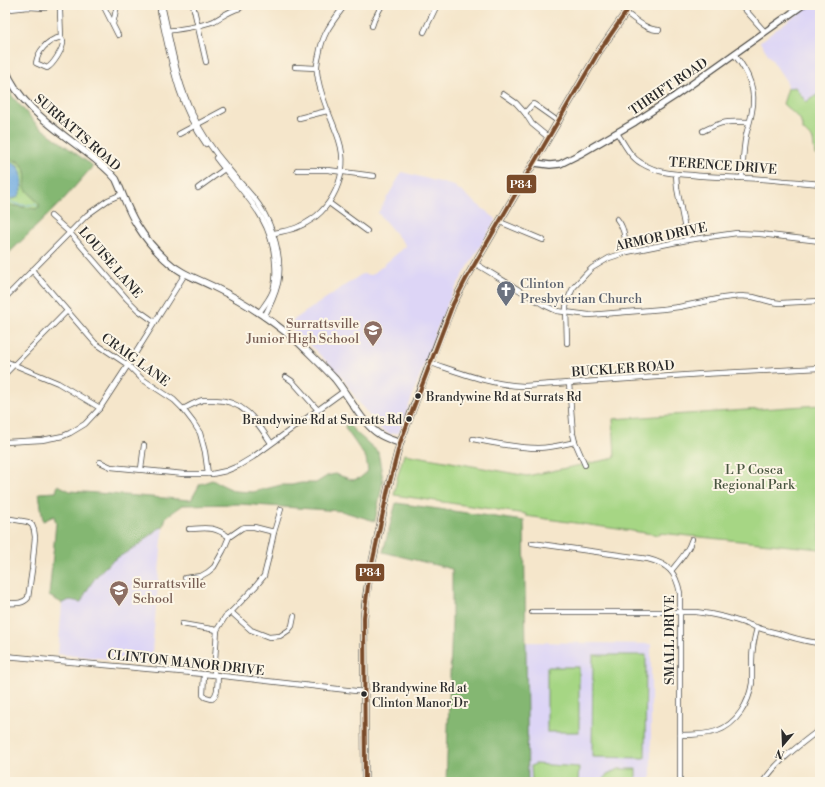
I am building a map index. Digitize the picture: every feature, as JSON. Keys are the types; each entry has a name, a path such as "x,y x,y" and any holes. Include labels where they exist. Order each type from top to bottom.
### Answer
{"main road":[{"path":"365,782 364,617 367,591 388,489 400,443 453,304 598,53 631,5"},
{"name":"SURRATTS ROAD","path":"5,68 12,82 26,103 48,124 103,165 116,179 137,225 150,243 167,261 177,270 216,287 289,334 335,379 367,424 386,438 400,443"}],"street":[{"path":"10,9 29,7 45,8 46,5"},
{"path":"61,5 62,48 52,65 49,67 47,68 36,63 37,58 46,44 50,40 61,38"},
{"path":"103,5 118,35"},
{"path":"112,24 117,5"},
{"path":"160,5 177,84 183,101 196,125 226,168 260,206 268,222 275,258 275,277 272,293 261,315"},
{"path":"193,5 206,62"},
{"path":"271,234 291,230 308,222 329,203 336,190 341,171 341,150 339,140 320,90 316,68 323,38 332,22 345,5"},
{"path":"372,26 382,5"},
{"path":"741,5 765,32"},
{"name":"THRIFT ROAD","path":"535,163 550,165 560,164 617,133 657,109 804,5"},
{"path":"424,32 435,6"},
{"path":"166,32 198,26 213,21 231,11 240,8"},
{"path":"626,13 648,28 659,30"},
{"path":"734,54 745,70 752,88 753,102 745,144 742,178"},
{"path":"295,67 316,68"},
{"path":"503,94 516,103 532,124 549,138"},
{"path":"525,113 533,104 559,122"},
{"path":"180,134 224,110"},
{"path":"299,118 327,111"},
{"path":"703,131 712,126 725,122 749,122"},
{"name":"TERENCE DRIVE","path":"617,133 635,159 640,163 660,172 820,184"},
{"path":"198,188 226,168"},
{"path":"297,170 322,169 374,176"},
{"path":"676,174 686,240"},
{"path":"5,298 92,211 108,200 122,194"},
{"path":"329,203 367,231"},
{"name":"LOUISE LANE","path":"51,216 70,233 127,299 138,310 155,322"},
{"path":"617,219 623,230 627,252"},
{"path":"500,222 543,240"},
{"name":"ARMOR DRIVE","path":"567,343 566,312 568,300 573,288 598,264 609,258 627,252 725,234 748,233 820,240"},
{"path":"476,264 544,305 557,311 589,315 679,307 740,296 753,297 780,303 820,301"},
{"name":"CRAIG LANE","path":"32,270 95,343 128,365 142,379 174,400 183,409 200,433 206,452 208,474"},
{"path":"5,442 42,440 63,436 70,434 85,424 100,408 185,274"},
{"path":"5,374 67,311"},
{"path":"5,361 64,386 100,408"},
{"name":"BUCKLER ROAD","path":"431,363 490,382 503,385 524,386 820,368"},
{"path":"286,378 292,381 318,410"},
{"path":"569,383 574,442 585,464"},
{"path":"100,462 111,467 184,474 208,474 226,471 253,457 344,391"},
{"path":"183,409 203,400 220,400 234,404 248,412 259,423 271,443"},
{"path":"473,440 538,448 559,446 574,442"},
{"path":"141,470 144,445"},
{"path":"204,674 204,695 205,697 212,699 217,693 217,630 225,617 259,583 264,576 281,509"},
{"path":"5,518 28,522 32,525 35,533 28,596 25,601 20,603 5,603"},
{"path":"185,578 201,576 214,567 229,537 239,530 246,527 254,527 274,532"},
{"path":"189,529 210,528 229,537"},
{"path":"532,543 648,559 663,564 671,571 686,553 692,539"},
{"name":"SMALL DRIVE","path":"671,571 675,577 680,593 680,782"},
{"path":"231,612 251,630 269,637 280,636 289,630 292,626 294,616"},
{"path":"532,612 696,612 714,614 757,628 806,641 820,643"},
{"path":"182,624 217,630"},
{"path":"680,735 696,735 717,731 730,723 742,710 748,698 752,682 752,651 757,628"},
{"name":"CLINTON MANOR DRIVE","path":"5,656 216,675 364,692"},
{"path":"763,782 794,749 820,729"}],"shaded area":[{"path":"812,5 820,5 820,156 815,155 813,140 803,130 800,119 783,104 788,88 786,81 760,42 790,19"},
{"path":"402,172 454,186 496,219 451,296 436,331 399,433 390,434 380,429 357,400 342,377 307,342 286,325 362,274 372,275 406,246 378,213"},
{"path":"163,527 151,663 58,654 62,603 70,600 81,602 95,577 113,560 142,543 158,528"},
{"path":"525,642 651,644 651,782 528,782"}],"green space":[{"path":"5,82 12,96 37,125 93,166 63,200 5,257 5,209 9,205 36,209 39,207 39,204 25,188 25,173 21,163 18,161 5,159"},
{"path":"795,87 806,102 820,93 820,156 815,155 813,140 803,130 800,119 783,104 788,88"},
{"path":"5,159 16,161 23,166 26,177 25,188 39,204 37,209 9,205 5,209 5,199 18,197 22,183 18,166 5,161"},
{"name":"L P Cosca Regional Park","path":"820,405 820,549 660,533 660,535 394,495 404,454 527,476 615,458 613,419"},
{"path":"346,422 378,452 383,480 375,521 341,511 240,504 183,505 166,517 163,527 104,568 91,584 81,602 70,600 62,603 49,596 56,523 54,516 43,521 39,493 56,492 58,485 70,491 191,500 200,484 212,480 235,491 253,492 281,485 316,483 327,476 335,474 353,480 360,478 368,471 366,458 345,428"},
{"path":"396,503 524,521 528,782 446,782 452,623 452,569 383,552"},
{"path":"593,655 646,655 645,758 592,757"},
{"path":"547,667 579,667 579,732 547,732"},
{"path":"535,764 579,767 578,782 532,782 531,766"},
{"path":"619,769 636,769 636,782 602,782 607,774"}],"water":[{"path":"5,161 13,163 21,171 22,184 20,193 16,198 5,199"}],"waterway":[{"path":"6,198 12,203 24,205 35,204 37,206"}],"transit line":[{"name":"P84","path":"365,782 364,617 369,578 388,489 400,443 453,304 466,279 598,53 631,5"}],"place":[{"name":"Clinton Presbyterian Church","path":"506,307"},
{"name":"Surrattsville Junior High School","path":"373,347"},
{"name":"Brandywine Rd at Surrats Rd","path":"418,396"},
{"name":"Brandywine Rd at Surratts Rd","path":"409,419"},
{"name":"Surrattsville School","path":"119,607"},
{"name":"Brandywine Rd at Clinton Manor Dr","path":"364,694"}]}
